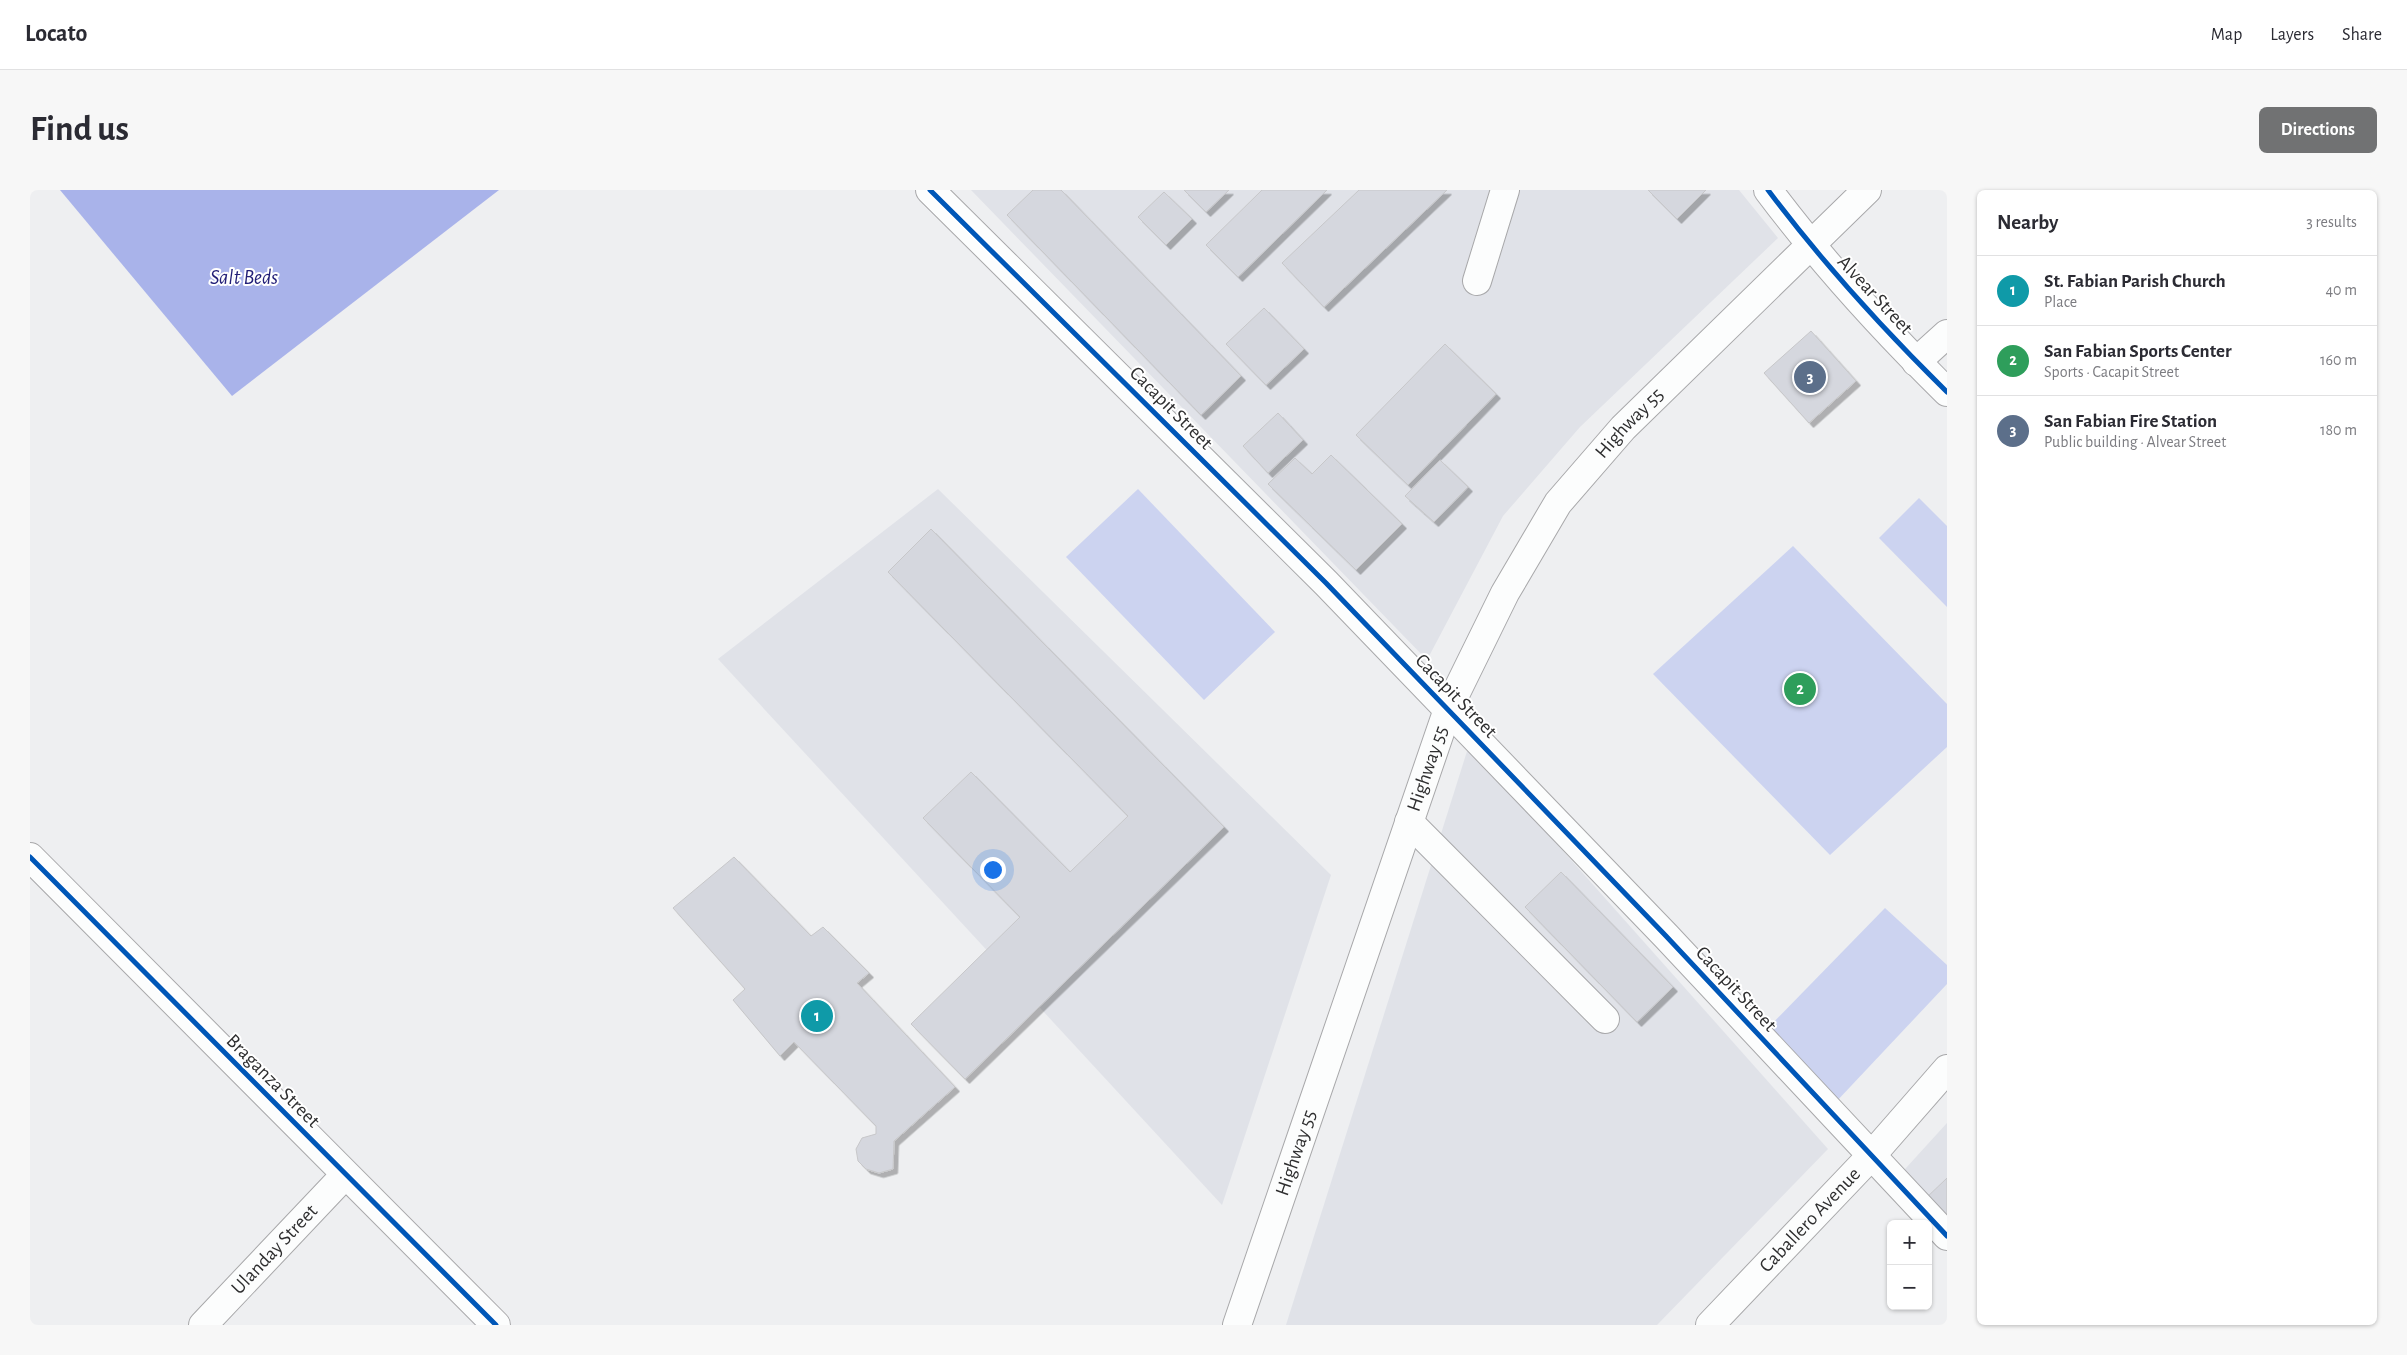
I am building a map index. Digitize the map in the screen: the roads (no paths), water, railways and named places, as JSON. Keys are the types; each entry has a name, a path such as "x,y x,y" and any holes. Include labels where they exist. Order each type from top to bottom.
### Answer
{"main road":[{"name":"Cacapit Street","path":"930,190 1326,583 1666,936 1947,1236"},
{"path":"1477,281 1505,190"},
{"name":"Alvear Street","path":"1768,190 1810,246 1916,362 1947,392"},
{"name":"Highway 55","path":"1237,1325 1448,709 1505,593 1558,503 1643,408 1867,190"},
{"path":"1916,362 1947,334"},
{"path":"1409,822 1604,1019"},
{"name":"Braganza Street","path":"30,857 496,1325"},
{"name":"Caballero Avenue","path":"1710,1325 1871,1156 1947,1069"},
{"name":"Ulanday Street","path":"203,1325 345,1175"}],"water":[{"name":"Salt Beds","path":"60,190 499,190 232,396"}],"place":[{"name":"San Fabian Fire Station","path":"1810,377"},
{"name":"San Fabian Sports Center","path":"1800,689"},
{"name":"St. Fabian Parish Church","path":"817,1016"}]}
